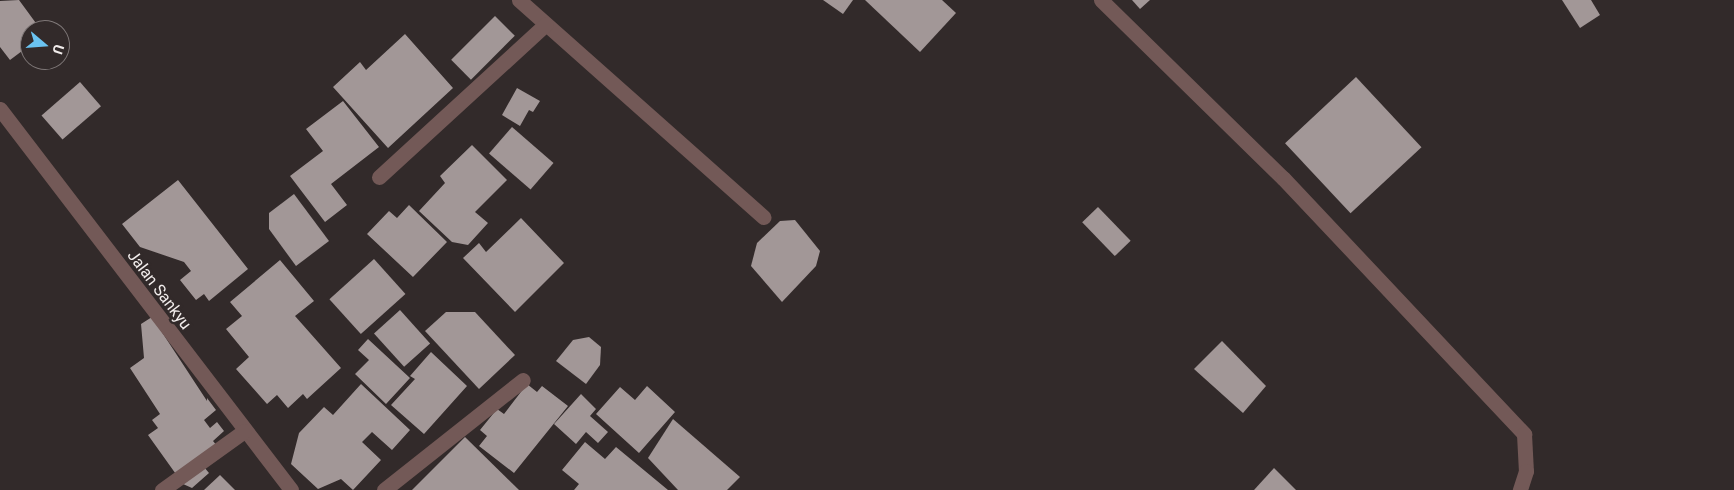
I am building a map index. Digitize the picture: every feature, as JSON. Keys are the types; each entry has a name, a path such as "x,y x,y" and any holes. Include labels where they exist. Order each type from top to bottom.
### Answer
{"street":[{"path":"519,0 763,217"},
{"path":"1101,0 1283,178 1524,434 1526,471 1520,490"},
{"path":"380,177 546,24"},
{"name":"Jalan Sankyu","path":"0,109 244,431 291,490"},
{"path":"384,490 523,380"},
{"path":"162,490 244,431"}],"building":[{"path":"19,0 34,20 20,20 20,52 10,60 0,47 0,1"},
{"path":"823,0 853,0 843,14"},
{"path":"865,0 942,0 956,13 920,52"},
{"path":"1132,0 1150,0 1140,9"},
{"path":"1562,0 1591,0 1600,15 1580,28"},
{"path":"495,16 515,36 471,80 451,60"},
{"path":"405,34 453,88 388,148 333,87 360,62 366,70"},
{"path":"1356,77 1421,147 1351,213 1285,143"},
{"path":"80,82 101,106 63,140 42,115"},
{"path":"517,88 540,101 533,112 529,110 520,126 502,115"},
{"path":"343,101 379,147 331,184 347,205 325,222 290,176 323,151 306,129"},
{"path":"512,127 554,163 531,189 489,153"},
{"path":"472,145 507,180 475,212 488,223 468,245 452,242 419,211 445,183 440,176"},
{"path":"178,180 248,269 209,301 204,294 196,300 180,280 191,271 184,262 140,247 122,224"},
{"path":"294,194 329,241 296,266 269,229 269,213"},
{"path":"409,205 447,242 413,277 367,234 389,211 397,218"},
{"path":"1098,207 1131,241 1115,256 1082,222"},
{"path":"521,218 564,263 515,312 463,258 479,243 486,252"},
{"path":"795,220 820,251 816,266 782,302 751,266 757,243 780,221"},
{"path":"374,259 405,294 361,334 329,299"},
{"path":"280,260 314,301 295,316 341,368 307,399 303,394 288,408 277,395 267,404 236,369 249,357 226,329 242,316 230,302"},
{"path":"400,310 430,343 404,367 374,333"},
{"path":"446,312 475,312 515,355 479,389 425,331"},
{"path":"152,317 207,401 207,398 216,410 204,420 210,428 217,422 224,431 213,441 222,452 204,467 209,473 192,488 183,484 148,435 158,428 152,420 160,414 130,368 144,358 141,324"},
{"path":"589,337 601,347 600,365 586,384 556,361 573,340"},
{"path":"368,339 410,378 386,404 355,374 369,360 358,350"},
{"path":"1222,341 1266,386 1243,413 1194,369"},
{"path":"431,352 467,386 424,434 391,405 415,379 410,376"},
{"path":"361,384 410,430 392,450 372,432 362,442 381,460 353,490 341,479 318,489 291,464 299,433 324,407 333,415"},
{"path":"527,384 537,392 542,386 568,406 514,473 479,446 487,436 480,430 497,409 504,414"},
{"path":"647,386 675,412 639,453 596,414 620,387 635,400"},
{"path":"581,394 596,409 590,416 608,432 598,443 586,432 576,444 554,424"},
{"path":"673,419 740,477 727,490 678,490 648,458"},
{"path":"465,437 519,490 412,490"},
{"path":"585,442 605,459 616,447 668,490 574,490 579,484 562,470"},
{"path":"1274,468 1296,490 1254,490"},
{"path":"220,475 235,490 204,490"}]}
